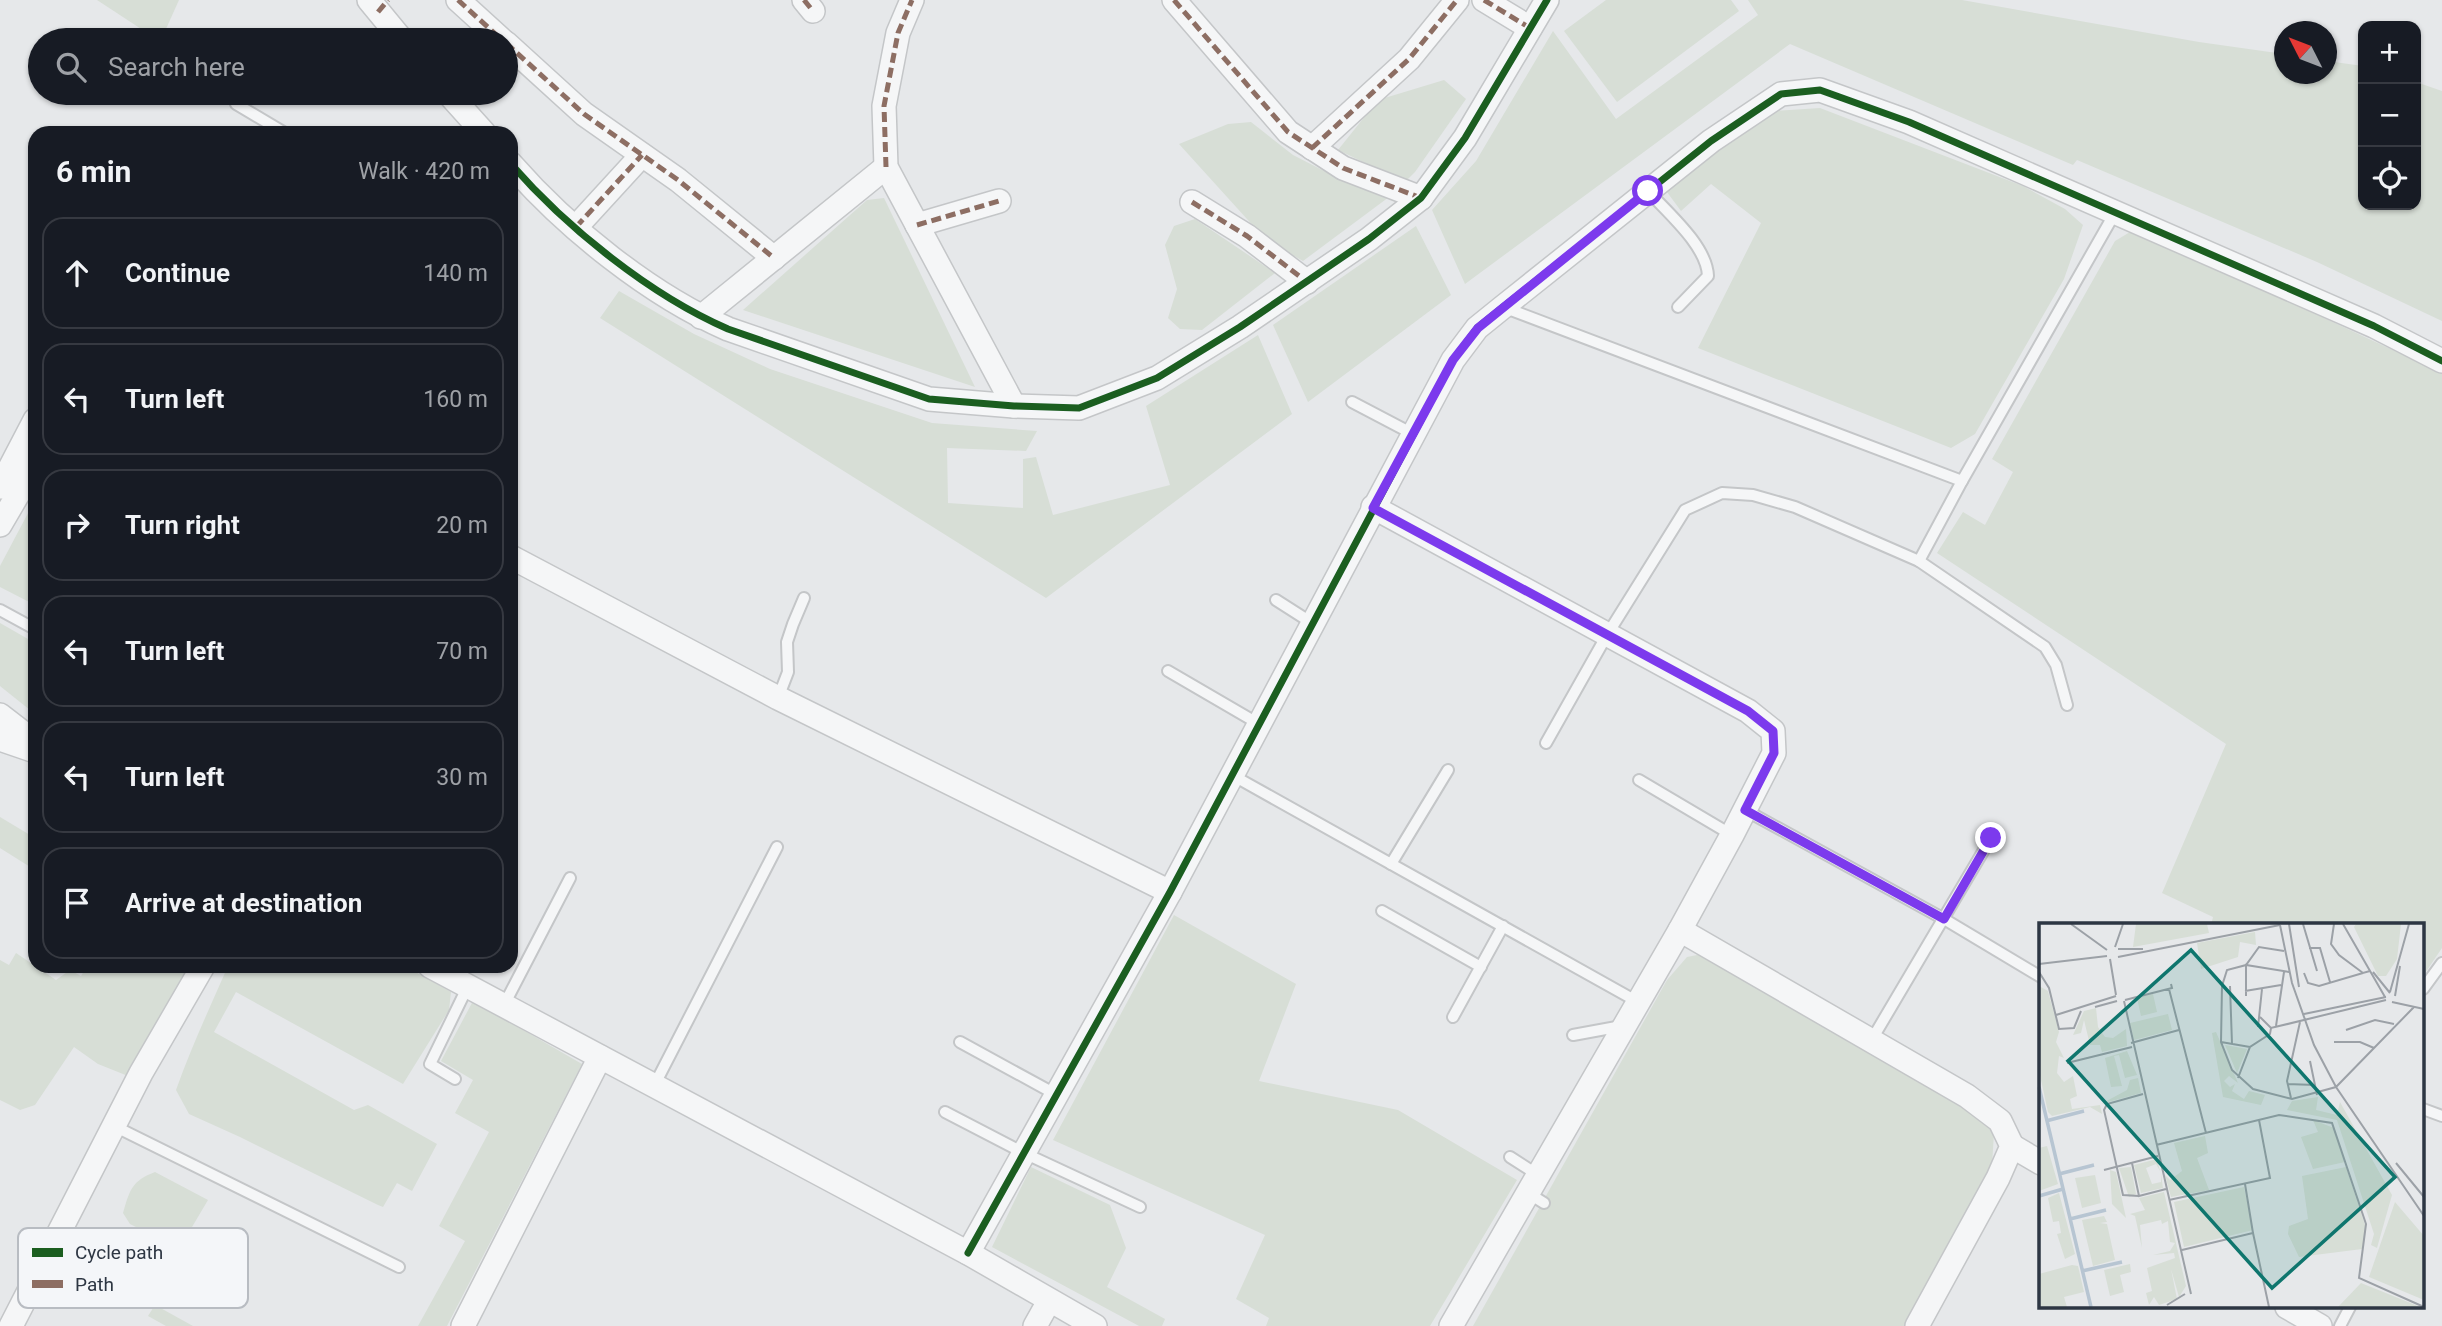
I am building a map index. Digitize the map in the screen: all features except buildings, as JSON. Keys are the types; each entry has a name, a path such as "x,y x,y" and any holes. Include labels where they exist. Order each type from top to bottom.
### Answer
{"street":[{"path":"458,0 489,28"},
{"path":"912,0 898,33 884,106 886,167 1014,406"},
{"path":"1174,0 1288,132 1343,168 1421,198"},
{"path":"1312,148 1409,59 1457,0"},
{"path":"1484,0 1530,28"},
{"path":"518,172 615,261 701,317 728,329 929,399 1079,408 1157,378 1307,282 1370,239 1421,198 1465,138 1547,0"},
{"path":"379,4 394,28"},
{"path":"518,55 584,114 678,180 775,258"},
{"path":"968,1253 1170,892 1453,360 1478,328 1503,307 1712,141 1781,94 1820,90 1909,121 2374,326 2442,361"},
{"path":"459,105 478,126"},
{"path":"576,227 642,155"},
{"path":"701,317 886,167"},
{"path":"917,225 999,201"},
{"path":"1192,201 1247,236 1307,282"},
{"path":"0,487 28,433"},
{"path":"0,525 28,477"},
{"path":"1373,508 1748,711 1773,731 1774,753 1732,835 1638,1002 1537,1191 1451,1326"},
{"path":"518,560 778,698 1170,892"},
{"path":"0,715 28,737"},
{"path":"0,739 28,749"},
{"path":"1680,930 1978,1104 2000,1121 2012,1146 2039,1162"},
{"path":"61,1228 141,1073 199,973"},
{"path":"443,973 968,1253 1095,1326"},
{"path":"463,1326 600,1057"},
{"path":"1917,1326 1998,1178 2012,1146"},
{"path":"1035,1326 1049,1301"},
{"path":"11,1326 20,1308"},
{"path":"2289,1308 2320,1326"}],"lane":[{"path":"238,105 273,126"},
{"path":"1648,191 1693,240 1707,262 1708,276 1678,307"},
{"path":"1919,561 2116,211"},
{"path":"1503,307 1962,481"},
{"path":"1352,402 1413,434"},
{"path":"1546,743 1607,635 1685,510 1721,493 1753,495 1795,507 1919,561 2045,647 2056,665 2067,705"},
{"path":"778,698 788,672 788,642 804,598"},
{"path":"1276,600 1312,623"},
{"path":"0,610 28,625"},
{"path":"1168,671 1259,724"},
{"path":"1391,864 1448,770"},
{"path":"1232,775 1638,1002"},
{"path":"1639,780 1732,835"},
{"path":"1745,810 1944,919 2039,975"},
{"path":"1871,1041 1991,838"},
{"path":"654,1086 777,847"},
{"path":"504,1005 570,878"},
{"path":"1381,911 1481,967"},
{"path":"1452,1017 1503,926"},
{"path":"2424,988 2442,963"},
{"path":"455,1079 429,1064 468,986"},
{"path":"1573,1035 1625,1026"},
{"path":"960,1042 1057,1095"},
{"path":"2424,1109 2442,1116"},
{"path":"945,1112 1024,1153 1140,1207"},
{"path":"114,1126 399,1267"},
{"path":"1510,1157 1537,1191"},
{"path":"2340,1326 2349,1308"}],"shaded area":[{"path":"97,0 179,0 166,28 140,28"},
{"path":"1606,0 1731,0 1739,11 1617,102 1564,31"},
{"path":"1748,0 1962,0 2274,53 2274,84 2337,84 2337,62 2358,65 2358,210 2421,210 2421,84 2442,91 2442,321 2317,262 2077,160 2073,165 1790,44 1465,284 1432,210 1476,161 1553,31 1616,119 1758,15"},
{"path":"1444,80 1466,99 1415,172 1405,182 1338,150 1378,100"},
{"path":"1820,108 2023,186 2065,209 2083,225 2064,279 1975,434 1951,448 1698,348 1761,223 1711,184 1681,211 1664,188 1714,149 1776,111"},
{"path":"1251,122 1293,155 1332,175 1389,197 1303,261 1266,240 1179,144 1228,124"},
{"path":"884,198 975,387 743,310 867,200"},
{"path":"1195,219 1275,273 1202,330 1180,329 1168,318 1177,289 1165,245 1174,226"},
{"path":"1416,226 1451,295 1308,402 1273,325"},
{"path":"2130,232 2148,236 2442,373 2442,948 2424,975 2424,923 2212,923 2213,917 2162,893 2226,744 1937,553 1963,512 1985,525 2013,472 1992,459 2115,241"},
{"path":"619,291 694,334 770,369 932,423 1037,431 1026,451 947,448 948,503 1023,508 1023,459 1036,457 1053,515 1170,485 1146,406 1258,335 1292,414 1046,598 600,318"},
{"path":"28,513 28,601 0,587 0,566"},
{"path":"0,623 28,639 28,708 0,686"},
{"path":"0,817 28,834 28,866 0,848"},
{"path":"1174,915 1296,984 1259,1081 1398,1110 1517,1180 1430,1326 1266,1326 1269,1318 1236,1299 1265,1235 1053,1140"},
{"path":"16,953 28,961 28,973 46,973 56,980 66,973 81,976 83,973 184,973 128,1076 98,1064 74,1047 35,1105 20,1110 0,1100 0,960 9,965"},
{"path":"1702,954 1960,1105 1994,1133 1992,1165 1905,1326 1473,1326 1667,980 1687,957"},
{"path":"225,973 417,973 451,992 449,1010 403,1084 236,992 214,1032 354,1110 368,1105 437,1144 412,1191 397,1183 383,1207 189,1114 176,1090"},
{"path":"473,1001 582,1064 447,1326 418,1326 465,1241 439,1226 489,1132 455,1113 473,1080 441,1061"},
{"path":"1031,1167 1110,1205 1126,1248 1107,1287 1165,1319 1162,1326 1139,1326 992,1247"},
{"path":"155,1172 208,1200 191,1228 138,1228 130,1224 123,1213 133,1187 141,1179"},
{"path":"153,1308 160,1308 193,1326 166,1326 148,1316"}],"marked path":[{"path":"378,12 388,0"},
{"path":"458,0 489,28"},
{"path":"804,0 813,11"},
{"path":"886,167 884,106 898,33 912,0"},
{"path":"1174,0 1288,132 1343,168 1421,198"},
{"path":"1312,148 1409,59 1457,0"},
{"path":"1484,0 1530,28"},
{"path":"518,54 584,114 678,180 774,258"},
{"path":"576,227 642,155"},
{"path":"917,225 999,201"},
{"path":"1192,202 1247,236 1307,282"}],"cycle path":[{"path":"518,172 558,212 611,258 669,298 728,329 929,399 1079,408 1157,378 1240,327 1369,239 1421,198 1465,138 1547,0"},
{"path":"968,1253 1170,892 1453,360 1477,328 1711,141 1781,94 1820,90 1909,122 2374,326 2442,361"}],"route":[{"path":"1648,191 1478,328 1453,360 1373,508 1748,711 1773,731 1774,753 1745,810 1944,919 1991,838"}]}
